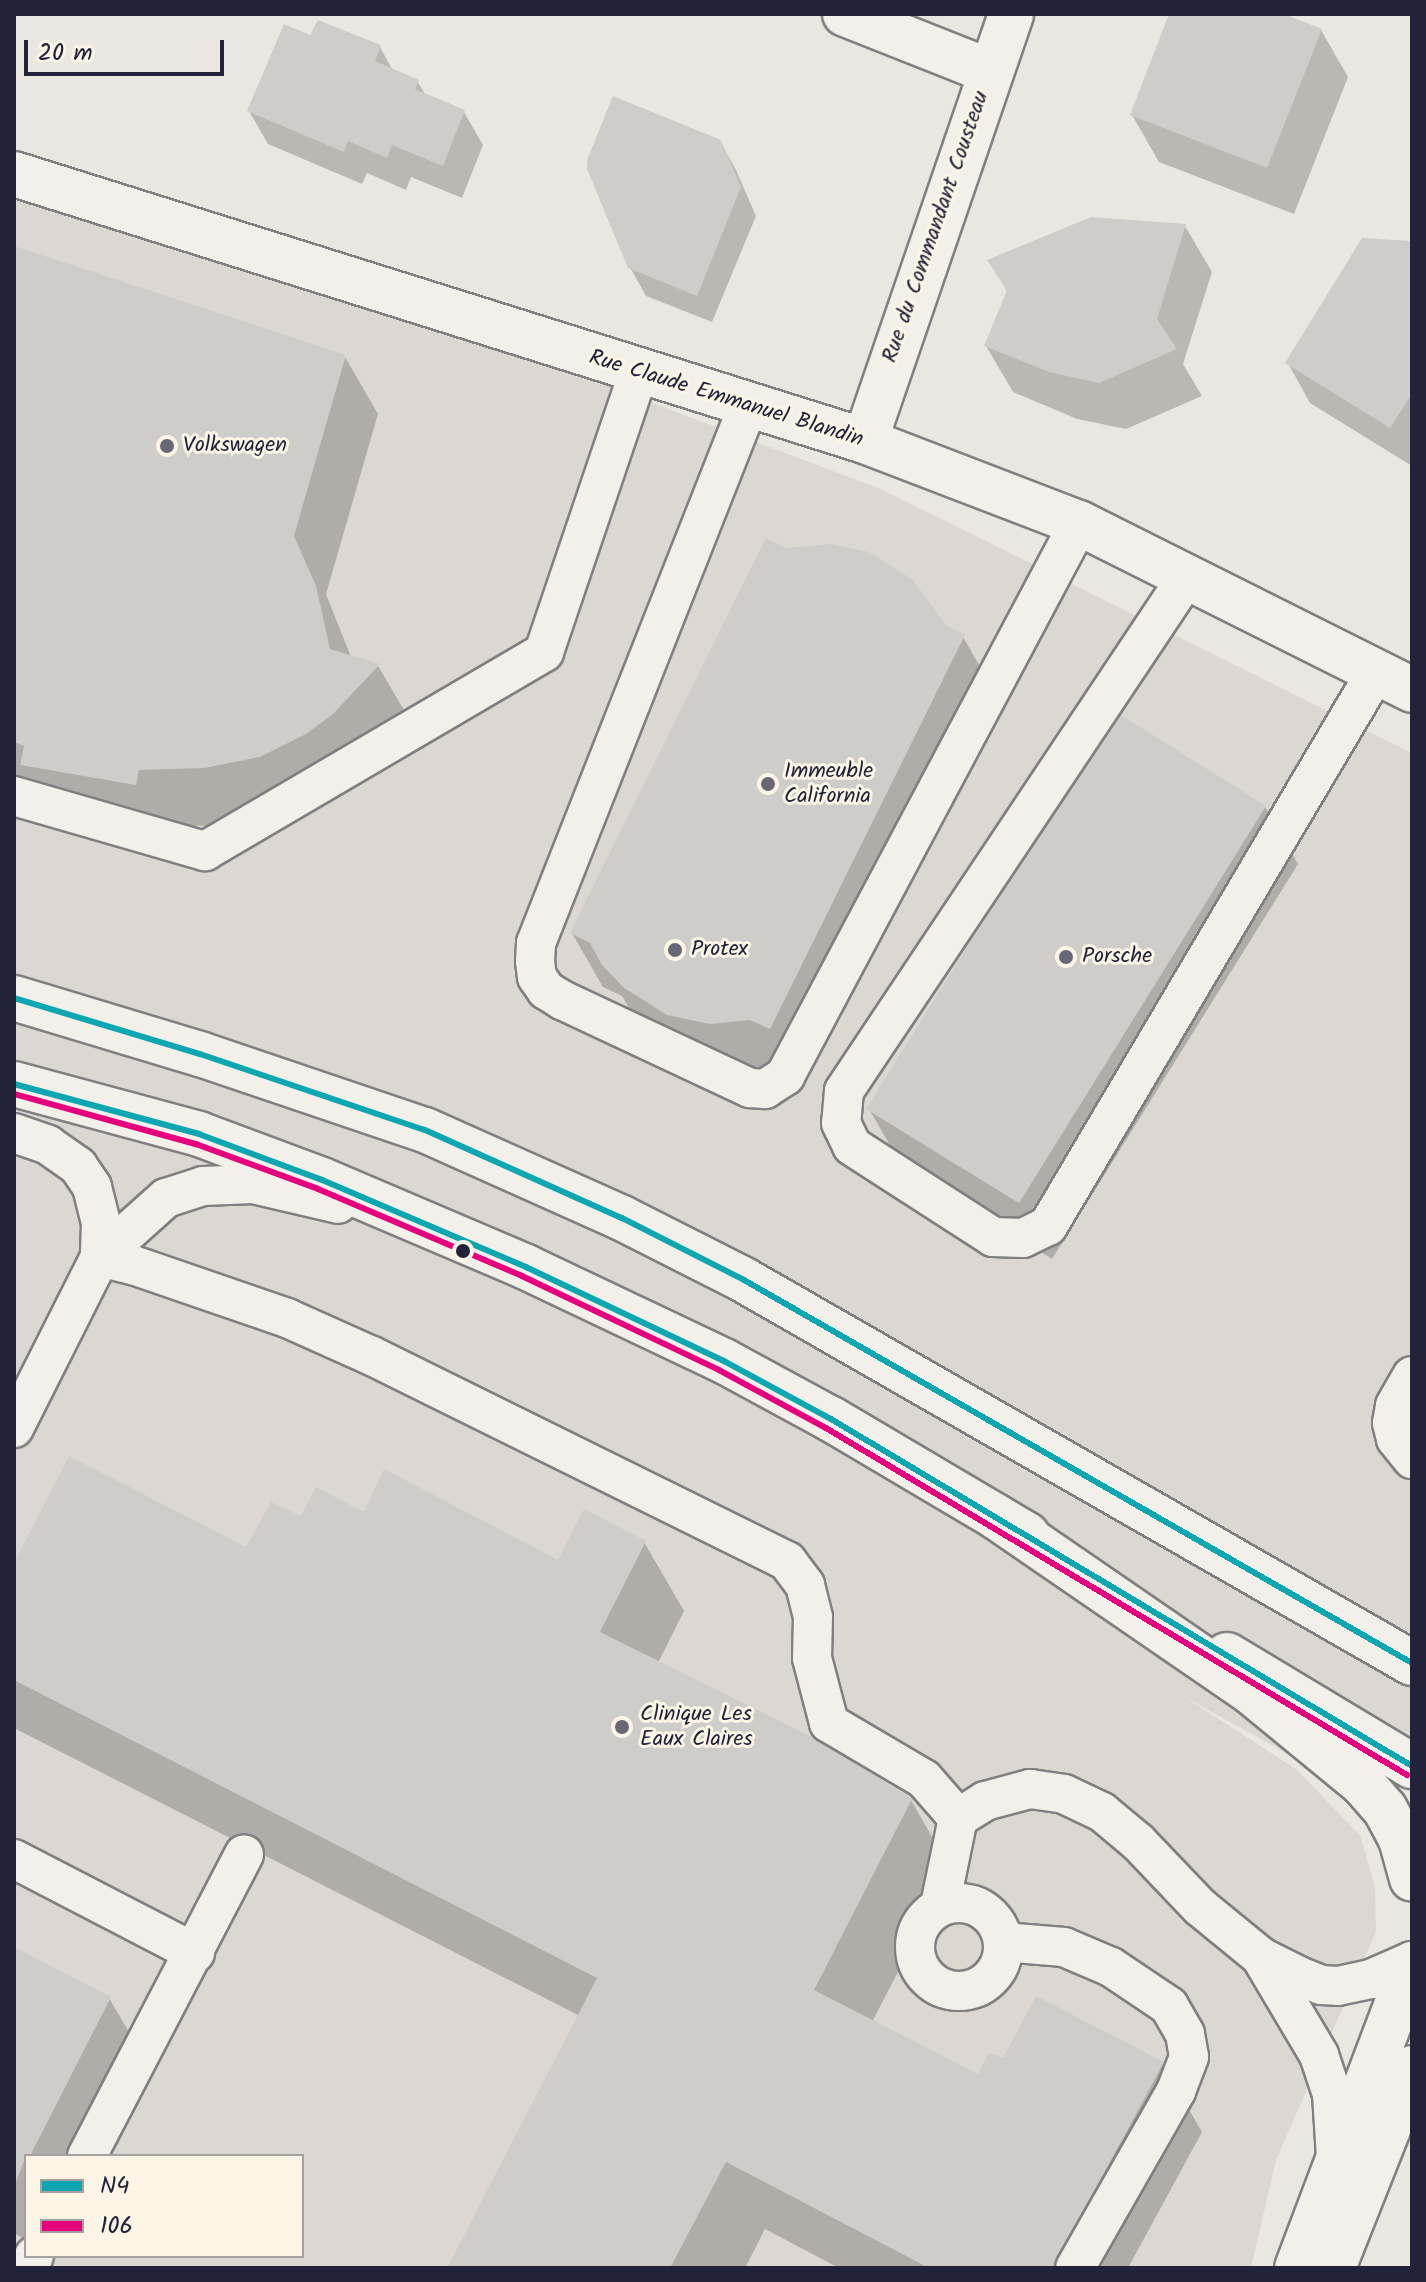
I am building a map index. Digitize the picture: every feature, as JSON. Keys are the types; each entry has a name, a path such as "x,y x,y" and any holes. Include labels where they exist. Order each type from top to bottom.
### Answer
{"main road":[{"path":"845,14 989,71"},
{"name":"Rue du Commandant Cousteau","path":"865,441 1011,14"},
{"name":"Rue Claude Emmanuel Blandin","path":"14,174 865,441 1079,523 1394,681"},
{"path":"14,998 200,1054 425,1130 622,1218 758,1288 1412,1663"},
{"path":"14,1084 199,1134 322,1180 526,1267 724,1361 831,1419 1412,1766"},
{"path":"995,1516 1251,1692 1312,1739 1363,1784 1385,1809 1401,1839 1412,1879"},
{"path":"1297,2268 1412,1962"},
{"path":"1333,2268 1412,2068"}],"lane":[{"path":"14,796 205,851 544,652 639,372"},
{"path":"748,406 536,943 535,961 537,977 546,990 562,1000 750,1088 765,1089 785,1076 1079,523"},
{"path":"1187,577 844,1091 841,1123 852,1146 993,1237 1023,1238 1048,1226 1394,681"},
{"path":"14,1133 48,1145 78,1166 92,1187 101,1223 100,1257"},
{"path":"14,1428 100,1257 166,1198 203,1186 253,1184 311,1196 526,1267"},
{"path":"100,1257 133,1265 301,1324 787,1561 805,1585 813,1617 812,1658 829,1723 924,1779 958,1818"},
{"path":"1412,1376 1395,1406 1392,1423 1396,1439 1412,1459"},
{"path":"940,1906 968,1903 994,1920 1003,1942 1002,1958 986,1982 971,1989 944,1988 923,1971 916,1952 916,1938 921,1925 940,1906 958,1818 985,1801 1030,1789 1064,1794 1102,1812 1138,1842 1200,1907 1261,1957 1321,1985 1338,1986 1371,1979 1412,1962"},
{"path":"88,2154 244,1854"},
{"path":"14,1859 195,1953"},
{"path":"1003,1942 1064,1947 1111,1967 1169,2006 1185,2034 1189,2057 1176,2091 1075,2268"},
{"path":"1261,1957 1319,2055 1332,2094 1336,2158"}],"shaded area":[{"path":"14,193 390,304 883,490 1412,753 1412,1783 1293,1757 1183,1696 1296,1769 1360,1835 1375,1887 1376,1932 1276,2160 1251,2268 56,2268 34,2258 304,2258 304,2154 24,2154 24,2253 14,2249"},
{"path":"951,1904 967,1904 990,1916 999,1930 1002,1947 999,1964 990,1978 967,1990 951,1990 935,1983 923,1971 916,1955 916,1939 923,1923 935,1911"}],"building":[{"path":"1169,14 1284,14 1322,29 1267,168 1130,115"},
{"path":"318,20 381,45 375,61 419,80 415,89 465,110 443,166 392,145 387,158 348,141 344,152 247,111 284,24 310,35"},
{"path":"613,96 721,140 741,187 697,296 628,268 587,169 587,160"},
{"path":"1091,217 1186,224 1157,319 1177,349 1099,383 1049,372 984,346 1007,290 987,260"},
{"path":"1362,238 1412,241 1412,394 1390,428 1285,363"},
{"name":"Volkswagen","path":"14,246 346,355 294,536 316,586 330,649 380,664 333,714 306,734 260,757 204,768 139,770 136,785 20,765 24,746 14,742"},
{"name":"Immeuble California","path":"766,538 786,548 831,544 869,552 913,580 946,625 965,635 770,1029 750,1020 710,1024 667,1015 624,988 602,965 590,943 570,933"},
{"name":"Porsche","path":"1121,715 1266,806 1019,1203 866,1109 981,925"},
{"path":"69,1456 246,1547 271,1502 301,1516 316,1487 364,1512 384,1469 558,1560 584,1509 646,1541 600,1632 814,1738 912,1799 814,1990 978,2074 989,2053 1003,2058 1036,1996 1164,2062 1053,2268 929,2268 726,2162 670,2268 447,2268 597,1978 14,1680 14,1563"},
{"path":"14,1947 111,1997 31,2154 24,2154 14,2187"}],"transit line":[{"name":"N4","path":"14,998 200,1054 425,1130 622,1218 744,1280 1412,1663"},
{"name":"N4","path":"14,1084 199,1134 322,1180 526,1267 724,1361 831,1419 1412,1766"},
{"name":"106","path":"14,1094 196,1144 318,1189 522,1276 719,1370 826,1428 1407,1775"}],"place":[{"name":"Volkswagen","path":"167,446"},
{"name":"Immeuble California","path":"768,784"},
{"name":"Protex","path":"675,950"},
{"name":"Porsche","path":"1066,957"},
{"name":"Clinique Les Eaux Claires","path":"622,1727"}]}
